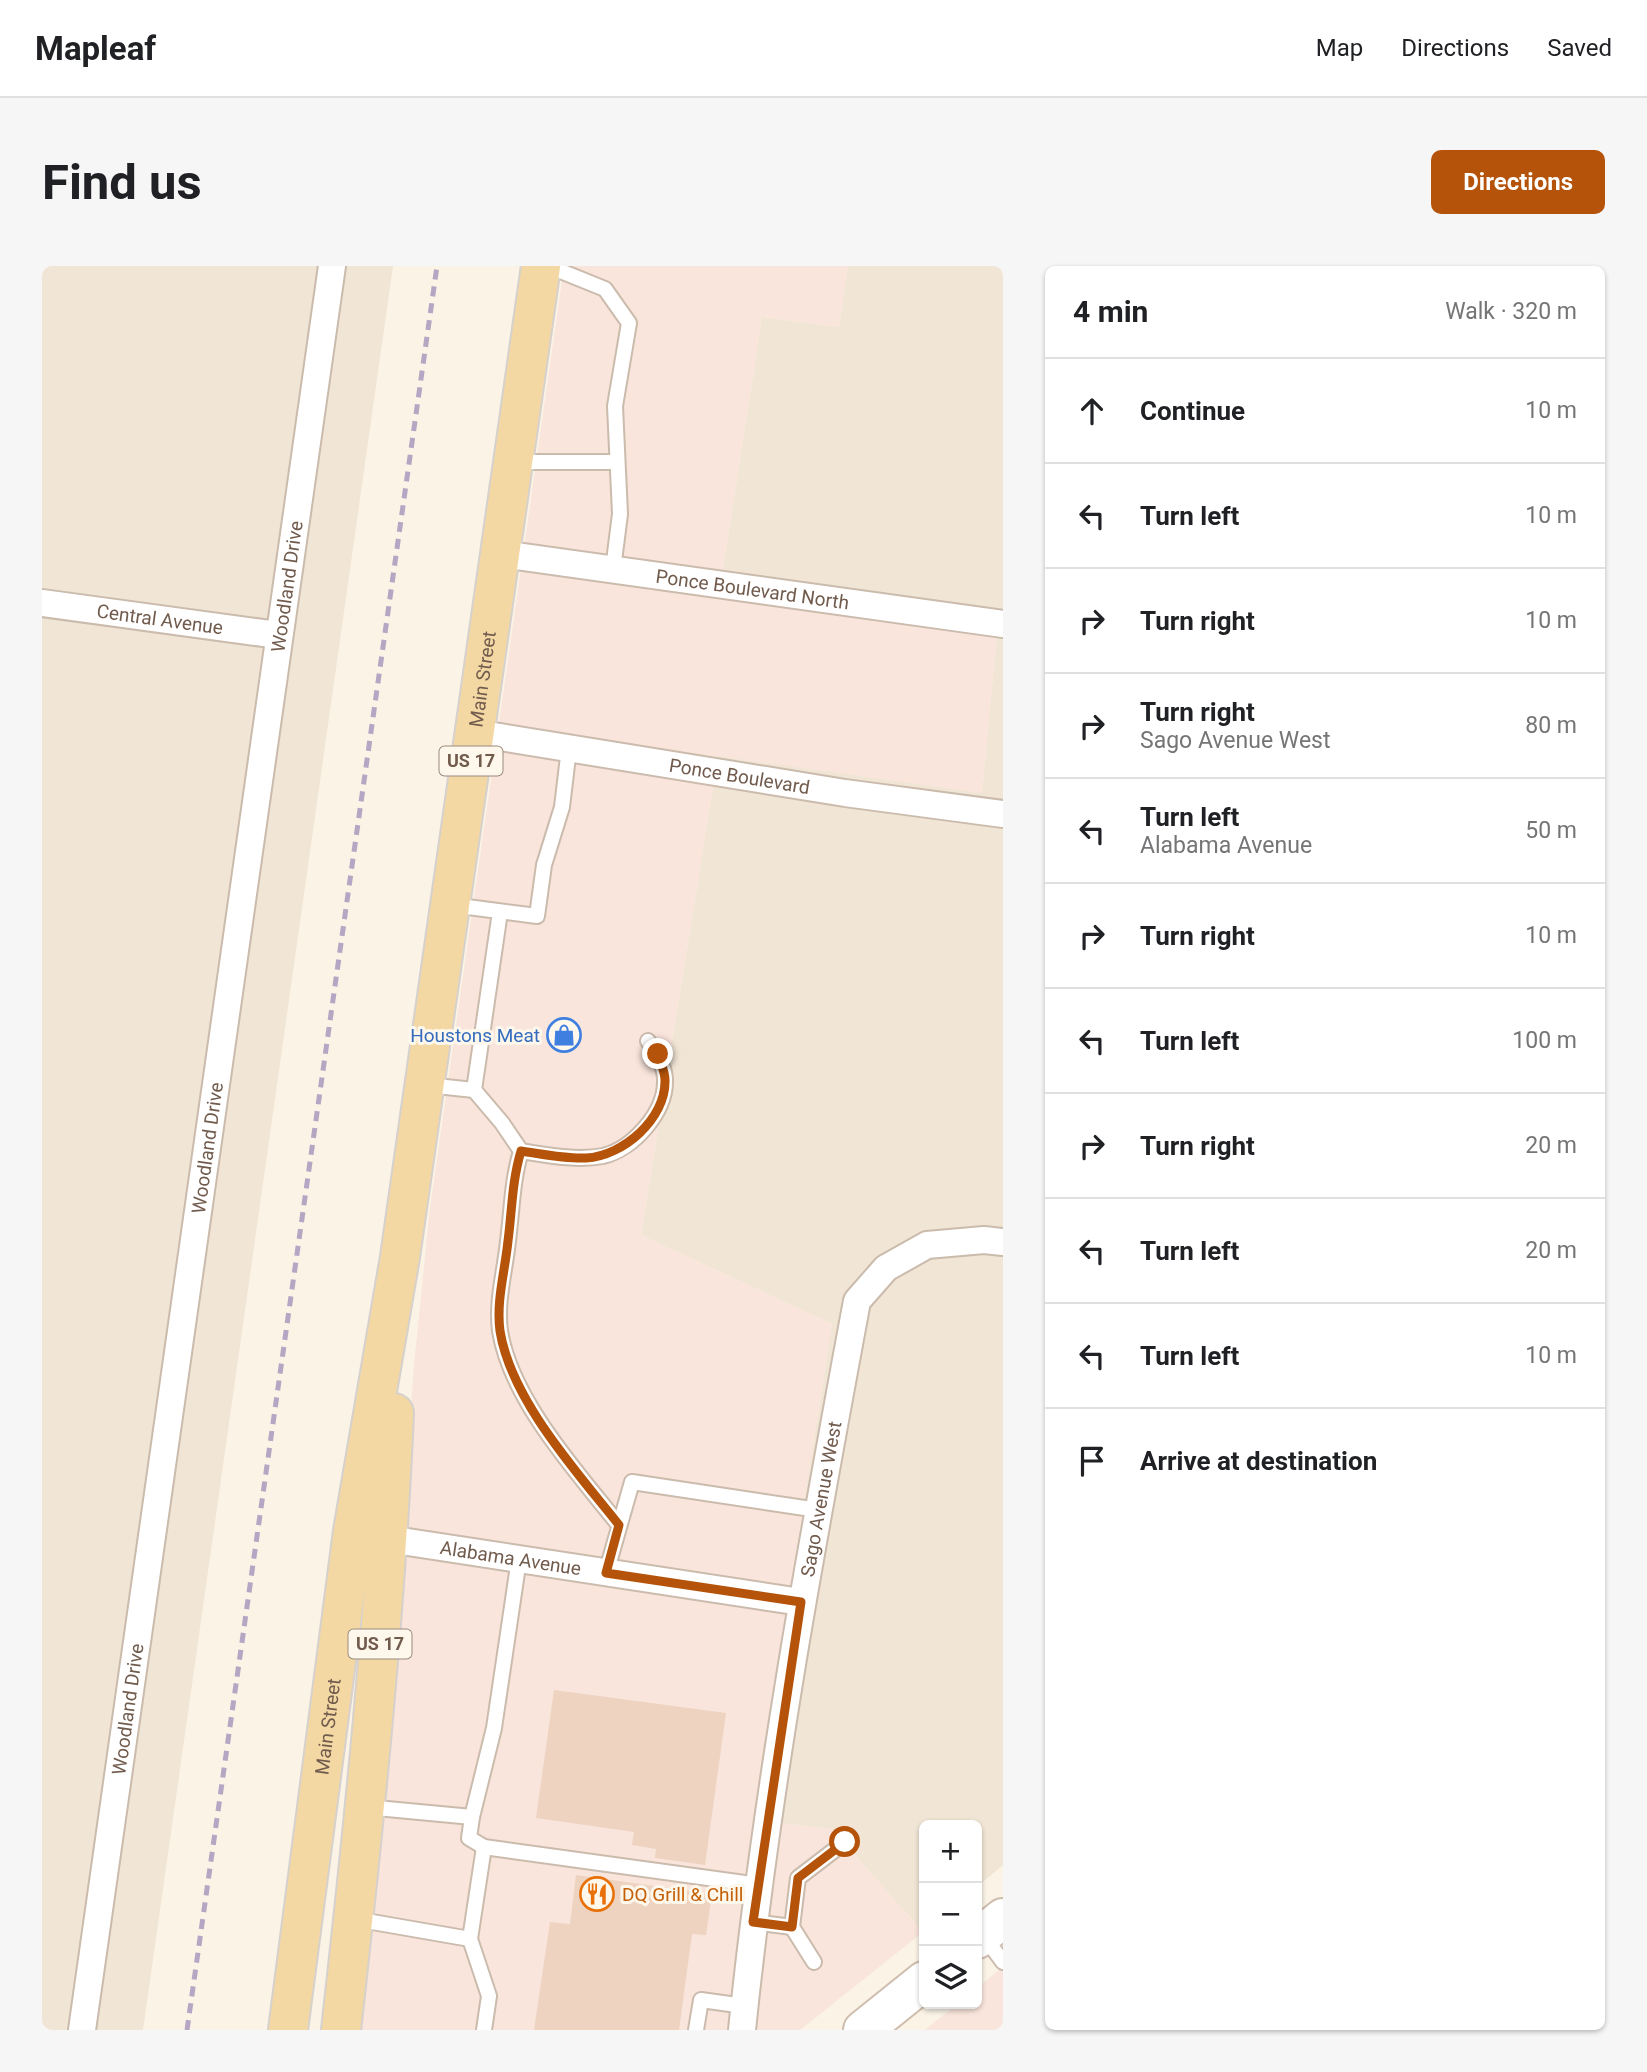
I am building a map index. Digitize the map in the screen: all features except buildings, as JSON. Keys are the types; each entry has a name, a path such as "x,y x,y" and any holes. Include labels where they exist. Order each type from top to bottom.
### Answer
{"main road":[{"name":"Main Street","path":"288,2030 353,1531 400,1257 541,266"},
{"name":"Main Street","path":"341,2030 366,1807 388,1539 400,1257"}],"street":[{"name":"Woodland Drive","path":"82,2030 332,266"},
{"name":"Ponce Boulevard North","path":"501,554 1003,624"},
{"name":"Central Avenue","path":"42,603 278,635"},
{"name":"Ponce Boulevard","path":"475,733 845,793 1003,814"},
{"name":"Sago Avenue West","path":"743,2018 753,1922 801,1602 857,1301 886,1268 927,1245 984,1240 1003,1242"},
{"name":"Alabama Avenue","path":"388,1539 801,1602"},
{"path":"863,2030 919,1985"}],"lane":[{"path":"548,266 605,289 629,323 615,406 620,514 613,569"},
{"path":"514,462 617,462"},
{"path":"450,905 537,916 544,865 562,807 569,748"},
{"path":"474,1090 500,912"},
{"path":"425,1085 474,1090 521,1151 587,1158 605,1155 619,1149 636,1136 653,1117 664,1096 666,1078 658,1054 648,1041"},
{"path":"521,1151 514,1176 501,1288 500,1330 505,1350 522,1391 556,1446 619,1525"},
{"path":"606,1573 632,1482 818,1510"},
{"path":"519,1559 494,1728 472,1817 470,1838 484,1847 759,1885"},
{"path":"366,1807 472,1817"},
{"path":"814,1962 792,1927 798,1878 845,1842"},
{"path":"484,1847 470,1939 489,1996 484,2030"},
{"path":"354,1918 470,1939"},
{"path":"753,1922 792,1927"},
{"path":"696,2030 701,2000 743,2018"}],"shaded area":[{"path":"42,266 393,266 143,2030 42,2030"},
{"path":"564,266 848,266 839,327 762,317 719,595 997,634 982,793 718,756 641,1235 832,1324 754,1820 832,1829 919,1927 919,1935 800,2030 359,2030 381,1827 414,1365 430,1208"},
{"path":"848,266 1003,266 1003,1865 982,1883 982,1820 919,1820 919,1927 832,1829 754,1820 832,1324 641,1235 718,756 982,792 997,634 719,595 762,317 839,327"},
{"path":"1003,1967 1003,2030 925,2030 951,2009 982,2009 982,1984"}],"railway":[{"path":"187,2030 437,266"}],"place":[{"name":"Houstons Meat","path":"564,1035"},
{"name":"DQ Grill & Chill","path":"597,1894"}],"route":[{"path":"658,1054 666,1078 664,1096 653,1117 636,1136 619,1149 587,1158 521,1151 514,1176 509,1239 501,1288 500,1330 522,1391 556,1446 619,1525 606,1573 801,1602 753,1922 792,1927 798,1878 845,1842"}]}
